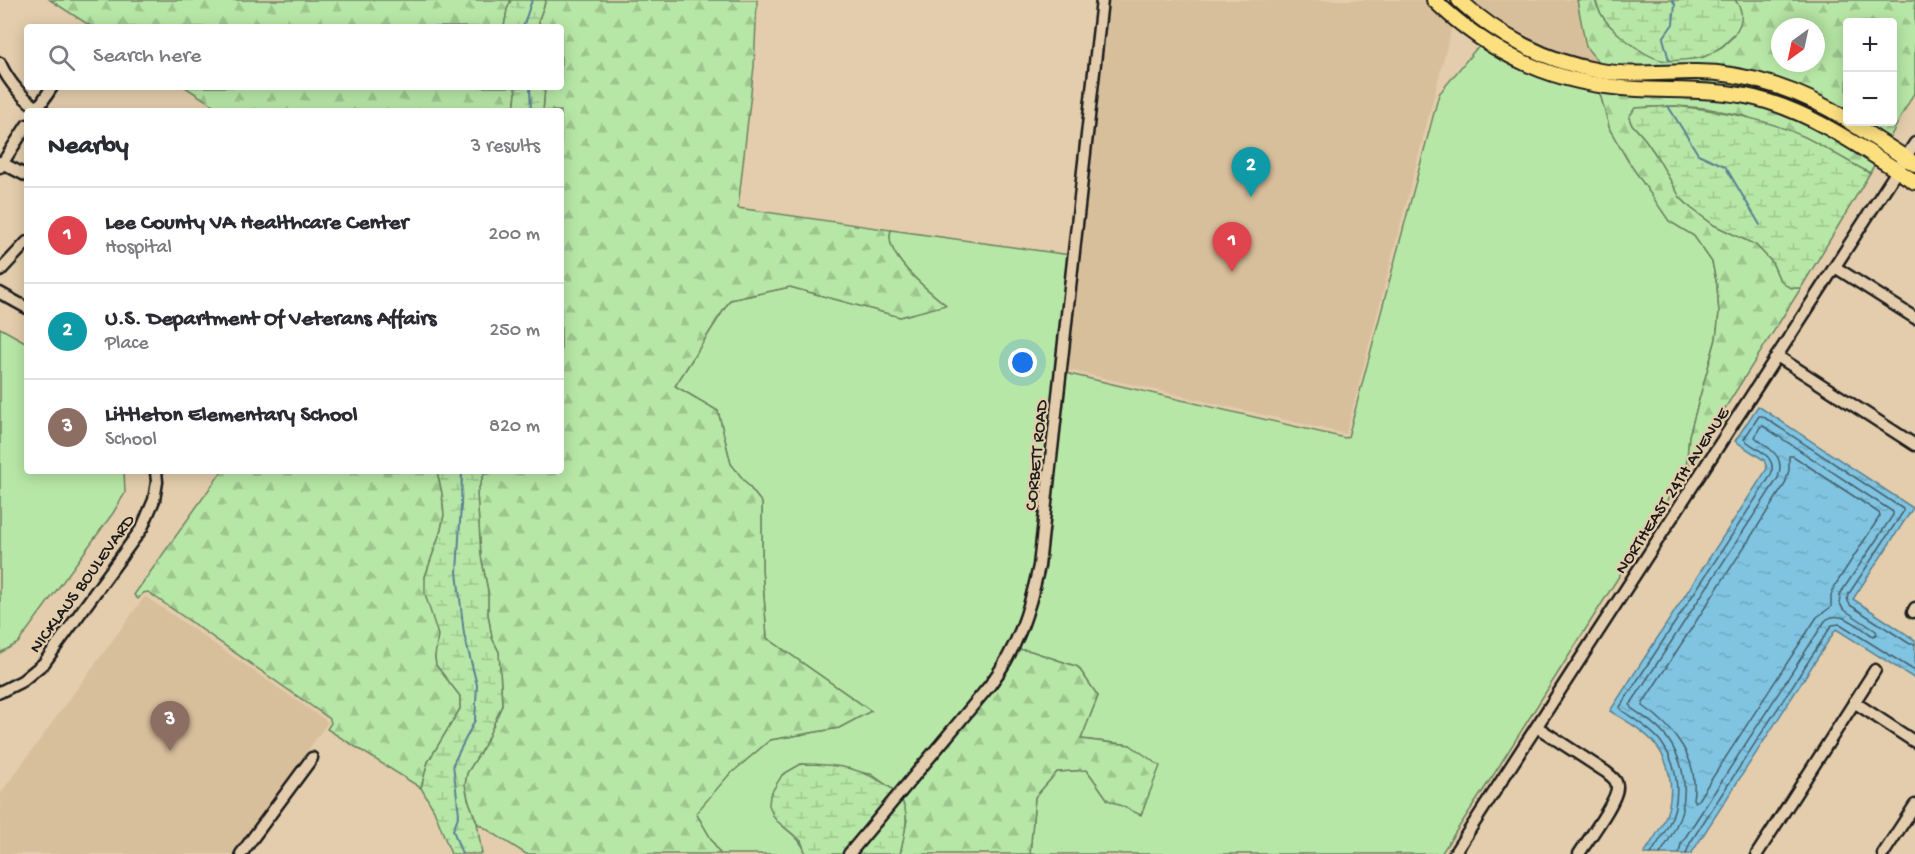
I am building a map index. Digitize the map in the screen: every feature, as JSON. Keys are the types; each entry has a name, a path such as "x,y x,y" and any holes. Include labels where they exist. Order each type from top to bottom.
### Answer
{"main road":[{"path":"1434,0 1458,22 1508,56 1552,74 1606,87 1714,91 1773,103 1811,118 1915,182"},
{"path":"1459,0 1486,23 1512,39 1537,51 1587,68 1624,73 1696,72 1742,77 1798,94 1843,118"},
{"path":"1584,83 1587,68"},
{"path":"1857,126 1910,161"}],"street":[{"name":"CORBETT ROAD","path":"849,854 990,685 1008,658 1026,620 1040,557 1102,0"},
{"path":"0,63 11,81 37,108"},
{"path":"40,108 50,90"},
{"path":"24,130 1,164 24,175"},
{"name":"NORTHEAST 24TH AVENUE","path":"1455,854 1898,171 1910,161 1915,143"},
{"path":"0,271 24,245"},
{"path":"1835,267 1915,318"},
{"path":"0,293 24,306"},
{"path":"1777,356 1915,445"},
{"name":"NICKLAUS BOULEVARD","path":"0,692 22,681 44,663 103,583 147,519 156,490 156,474"},
{"path":"1757,854 1875,670"},
{"path":"1854,702 1915,742"},
{"path":"1537,727 1615,780 1617,789 1610,804 1579,854"},
{"path":"241,854 312,758"},
{"path":"1883,854 1915,805"}],"shaded area":[{"path":"1108,0 1425,0 1452,27 1346,434 1065,369"},
{"path":"1443,0 1452,0 1471,17 1582,71 1581,77 1559,72 1491,39"},
{"path":"1466,0 1577,0 1586,47 1600,66 1552,52 1514,35"},
{"path":"145,596 328,722 234,854 0,854 0,794"}],"green space":[{"path":"50,0 511,0 505,24 87,24"},
{"path":"511,0 546,0 539,24 505,24"},
{"path":"546,0 757,0 754,66 738,208 891,230 890,240 900,261 919,282 946,305 900,317 790,287 730,300 675,386 718,411 731,464 762,503 762,569 767,638 871,711 839,728 770,740 728,776 696,813 720,854 526,854 477,823 468,799 465,785 467,773 484,746 502,705 499,652 492,638 488,614 488,591 481,556 477,493 484,474 564,474 564,108 543,108 545,90 564,90 564,24 539,24"},
{"path":"1577,0 1595,0 1599,10 1613,28 1642,50 1662,60 1714,51 1722,47 1734,36 1737,3 1735,0 1915,0 1915,91 1897,124 1897,18 1843,18 1843,113 1784,84 1624,69 1600,64 1586,47"},
{"path":"1595,0 1735,0 1741,17 1735,33 1714,52 1697,58 1665,61 1646,53 1617,32 1602,16"},
{"path":"1482,45 1599,90 1610,130 1669,221 1694,236 1712,262 1717,285 1719,313 1716,339 1689,436 1686,470 1441,854 1030,854 1035,797 1057,772 1087,770 1108,800 1130,745 1081,739 1098,696 1078,667 1031,651 1017,649 1030,620 1037,596 1065,373 1348,437 1439,94 1475,50"},
{"path":"1599,75 1726,79 1780,93 1819,109 1883,149 1880,155 1797,107 1598,81"},
{"path":"190,90 516,90 516,93 514,108 217,108"},
{"path":"516,90 545,90 543,108 514,108"},
{"path":"1599,90 1737,99 1793,115 1876,162 1870,173 1745,116 1705,108 1675,106 1636,108 1629,117 1631,123 1656,155 1680,197 1691,208 1714,225 1756,245 1772,262 1779,278 1792,288 1801,288 1686,470 1689,436 1716,339 1719,313 1717,285 1712,262 1694,236 1669,221 1628,161 1610,130"},
{"path":"1675,106 1725,113 1789,130 1870,173 1801,288 1785,285 1772,262 1756,245 1714,225 1680,197 1656,155 1631,123 1629,117 1635,108"},
{"path":"1864,126 1896,126 1888,141"},
{"path":"891,230 1070,255 1035,566 1022,619 1004,655 987,679 895,791 871,774 801,764 782,775 773,816 800,842 806,854 720,854 695,813 727,776 770,740 839,728 871,711 767,638 762,569 762,503 731,464 718,411 675,386 730,300 790,287 900,317 945,304 918,281 900,261 890,240"},
{"path":"0,328 24,341 24,474 124,474 125,493 113,513 18,643 0,653"},
{"path":"220,474 438,474 444,515 425,577 439,635 436,665 460,696 460,709 428,762 421,788 327,729 331,723 330,719 148,592 143,593 138,599 134,595"},
{"path":"438,474 484,474 477,493 481,556 488,591 488,614 492,638 499,652 502,705 484,746 467,773 465,785 477,823 482,854 451,854 434,810 421,788 428,762 460,709 460,696 436,665 438,635 425,594 425,577 444,515"},
{"path":"1017,649 1031,651 1078,667 1098,696 1081,739 1130,745 1160,766 1141,815 1108,800 1087,770 1057,772 1035,797 1030,854 900,854 907,820 901,799"},
{"path":"801,764 852,769 874,777 896,792 844,854 806,854 801,841 773,816 769,805 770,795 782,775"},
{"path":"901,799 906,819 900,854 855,854"}],"water":[{"path":"1758,406 1913,508 1853,599 1915,640 1915,679 1836,629 1691,854 1644,854 1667,813 1670,793 1669,772 1655,744 1634,726 1610,711 1767,468 1764,460 1735,441"}],"waterway":[{"path":"524,24 532,0"},
{"path":"1669,60 1663,38 1673,24 1675,4 1672,0"},
{"path":"530,90 531,108"},
{"path":"1668,106 1698,154 1725,166 1760,225"},
{"path":"462,474 457,572 464,634 477,685 475,720 453,764 459,814 453,830 462,854"}],"place":[{"name":"U.S. Department Of Veterans Affairs","path":"1251,197"},
{"name":"Lee County VA Healthcare Center","path":"1232,272"},
{"name":"Littleton Elementary School","path":"170,751"}]}
